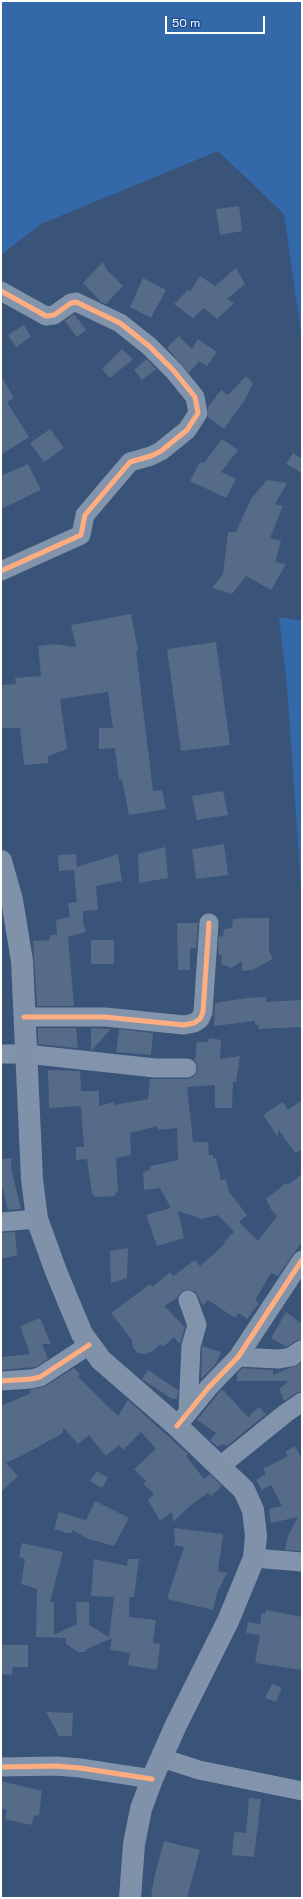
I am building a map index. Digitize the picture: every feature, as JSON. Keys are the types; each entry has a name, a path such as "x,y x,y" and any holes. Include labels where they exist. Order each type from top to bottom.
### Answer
{"main road":[{"path":"1,860 12,900 22,961 29,1146 37,1219 57,1274 88,1345 101,1360 183,1419 219,1467 244,1490 253,1510 256,1536 254,1558 228,1621 176,1725 152,1779 141,1809 134,1844 130,1898"}],"street":[{"path":"1,291 46,316 54,315 76,302 120,323 149,346 174,371 195,397 198,413 187,430 161,451 151,456 130,462 85,515 81,535 1,571"},
{"path":"24,1017 105,1017 184,1025 194,1023 200,1018 203,1012 209,923"},
{"path":"1,1054 26,1054 155,1068 187,1068"},
{"path":"1,1222 37,1219"},
{"path":"183,1419 209,1387 238,1357 302,1260"},
{"path":"183,1419 191,1346 196,1325 188,1300"},
{"path":"1,1381 31,1380 40,1377 88,1345"},
{"path":"238,1357 291,1357 301,1350"},
{"path":"219,1467 286,1413 302,1402"},
{"path":"254,1558 302,1562"},
{"path":"162,1758 199,1770 302,1791"},
{"path":"1,1767 56,1766 80,1768 152,1779"}],"shaded area":[{"path":"1,1 302,1 302,341 284,214 218,151 41,224 1,255"},
{"path":"279,617 302,621 302,902 287,686"}],"building":[{"path":"239,206 242,231 220,235 216,209"},
{"path":"103,262 107,270 123,286 106,304 101,302 83,283"},
{"path":"236,268 245,284 227,299 234,303 217,319 204,308 193,318 174,304 188,290 190,292 200,276 215,286"},
{"path":"143,278 166,290 151,318 130,307"},
{"path":"74,314 86,330 77,337 65,321"},
{"path":"24,325 31,337 16,347 8,335"},
{"path":"179,336 192,349 198,339 217,352 207,366 199,361 189,373 167,348"},
{"path":"122,349 133,359 110,378 102,369"},
{"path":"147,359 156,369 142,380 134,370"},
{"path":"1,376 14,398 7,402 29,437 1,455"},
{"path":"246,376 253,383 244,401 224,429 208,417 208,407 221,390 228,395"},
{"path":"50,429 64,448 44,462 30,443"},
{"path":"222,439 238,450 221,472 236,479 226,498 190,481 200,462 204,463"},
{"path":"293,453 302,459 302,473 286,464"},
{"path":"28,464 41,490 1,509 1,476"},
{"path":"267,480 287,483 275,504 283,506 270,538 281,541 275,562 286,564 271,590 246,576 232,594 212,588 223,574 228,532 236,532 251,499"},
{"path":"131,614 138,651 136,651 153,791 162,790 166,809 129,815 122,779 119,780 115,748 99,749 99,728 113,728 108,692 60,699 67,749 48,756 48,763 24,765 20,728 1,728 1,685 16,684 15,678 41,676 38,646 53,644 76,647 71,625"},
{"path":"216,642 230,745 181,751 167,649"},
{"path":"223,791 228,815 197,820 192,796"},
{"path":"224,844 228,875 196,879 192,849"},
{"path":"165,847 168,878 139,883 138,854"},
{"path":"76,854 77,867 118,854 122,881 96,886 98,910 83,911 83,923 86,932 68,937 74,1006 37,1006 33,941 50,940 50,935 57,935 56,920 70,917 68,903 77,902 74,870 59,871 58,855"},
{"path":"269,918 269,951 273,959 252,970 242,971 242,961 231,968 221,964 222,955 219,955 218,946 219,936 223,937 224,929 232,928 233,919"},
{"path":"177,923 198,923 196,948 190,948 190,970 178,970"},
{"path":"91,940 114,940 114,964 91,964"},
{"path":"266,997 266,1002 302,1000 302,1027 258,1029 259,1025 255,1025 255,1021 214,1026 215,1003 247,998"},
{"path":"38,1028 76,1028 78,1048 38,1044"},
{"path":"91,1028 111,1029 92,1050 91,1050"},
{"path":"119,1029 153,1033 151,1055 116,1052"},
{"path":"209,1038 221,1040 220,1059 240,1056 236,1082 233,1082 232,1108 215,1108 215,1085 187,1087 193,1142 208,1142 209,1155 213,1155 213,1158 216,1158 221,1180 226,1179 229,1192 247,1215 239,1222 258,1241 277,1216 271,1209 266,1199 286,1183 288,1185 302,1174 302,1242 278,1276 271,1273 255,1300 259,1303 247,1319 239,1313 235,1318 208,1300 203,1305 195,1291 185,1290 180,1293 177,1298 164,1306 185,1327 180,1344 174,1337 163,1347 160,1344 153,1351 145,1354 138,1353 133,1348 132,1340 111,1313 150,1284 152,1287 170,1272 173,1276 195,1260 200,1266 225,1244 223,1243 234,1232 218,1215 202,1219 178,1211 184,1238 157,1246 146,1215 171,1208 160,1188 144,1190 143,1172 149,1170 151,1166 178,1160 177,1128 158,1130 157,1126 130,1133 131,1155 116,1158 118,1192 115,1193 115,1196 96,1197 92,1194 87,1159 76,1160 76,1147 84,1147 81,1106 49,1108 48,1070 80,1071 81,1091 99,1091 99,1106 114,1102 114,1105 148,1099 150,1079 187,1079 193,1077 198,1068 195,1061 197,1042 208,1042"},
{"path":"302,1100 302,1149 295,1153 278,1129 278,1137 263,1115 283,1102 288,1110"},
{"path":"12,1158 11,1168 21,1209 8,1210 1,1181 1,1159"},
{"path":"15,1232 17,1255 1,1259 1,1233"},
{"path":"128,1248 127,1278 111,1283 110,1251"},
{"path":"286,1312 302,1324 302,1339 295,1341 287,1347 271,1338"},
{"path":"40,1318 51,1344 42,1344 48,1359 36,1367 1,1370 1,1357 30,1354 20,1326"},
{"path":"202,1346 221,1352 216,1364 201,1379"},
{"path":"302,1363 302,1391 284,1401 279,1389 289,1381 237,1381 237,1374 242,1368 273,1370 273,1375"},
{"path":"74,1368 80,1374 78,1377 118,1416 128,1400 188,1454 186,1456 204,1479 210,1474 222,1486 211,1496 208,1493 192,1504 173,1522 172,1512 160,1521 148,1500 154,1494 143,1484 146,1481 134,1469 156,1449 141,1432 123,1450 119,1445 106,1456 89,1435 78,1444 63,1427 63,1433 6,1463 18,1476 1,1492 1,1406 31,1393 30,1390 46,1386"},
{"path":"148,1370 178,1390 177,1399 172,1399 142,1379"},
{"path":"222,1389 248,1417 259,1407 266,1414 227,1446 222,1444 218,1447 210,1440 216,1433 197,1420"},
{"path":"295,1446 302,1460 302,1551 285,1550 288,1536 298,1517 271,1523 269,1509 282,1506 271,1485 262,1490 256,1480 266,1474 263,1469 288,1456 285,1452"},
{"path":"97,1471 108,1478 102,1488 90,1481"},
{"path":"95,1501 129,1518 114,1546 89,1539 72,1530 72,1533 67,1533 54,1529 59,1512 86,1520"},
{"path":"174,1528 223,1534 218,1571 227,1573 217,1593 213,1610 167,1599 184,1547 174,1545"},
{"path":"22,1543 63,1552 50,1602 54,1602 54,1635 77,1624 76,1602 89,1602 89,1625 109,1637 114,1597 91,1596 94,1559 127,1566 128,1559 139,1559 134,1597 129,1597 129,1617 156,1620 153,1643 160,1644 157,1670 128,1665 130,1653 110,1650 112,1638 85,1650 85,1652 78,1652 66,1644 66,1638 36,1637 37,1589 21,1584 25,1559 19,1557"},
{"path":"266,1610 302,1617 302,1670 255,1663 260,1635 246,1633 248,1622 260,1624 262,1613 265,1614"},
{"path":"1,1645 28,1645 28,1667 13,1667 12,1675 1,1674"},
{"path":"272,1684 282,1688 276,1702 265,1698"},
{"path":"46,1712 73,1713 72,1736 59,1736"},
{"path":"1,1781 42,1791 39,1815 34,1816 31,1825 5,1819 7,1810 1,1808"},
{"path":"249,1798 261,1799 254,1857 232,1855 234,1832 246,1833"},
{"path":"164,1841 200,1850 187,1898 152,1898 151,1895 155,1874"}],"cycle path":[{"path":"1,291 46,316 54,315 71,303 76,302 120,323 149,346 174,371 195,397 198,413 187,430 161,451 151,456 130,462 85,515 81,535 1,571"},
{"path":"24,1017 105,1017 184,1025 194,1023 200,1019 203,1012 209,923"},
{"path":"177,1426 209,1387 238,1357 302,1260"},
{"path":"1,1381 40,1377 89,1345"},
{"path":"1,1767 56,1766 80,1768 152,1779"}]}
